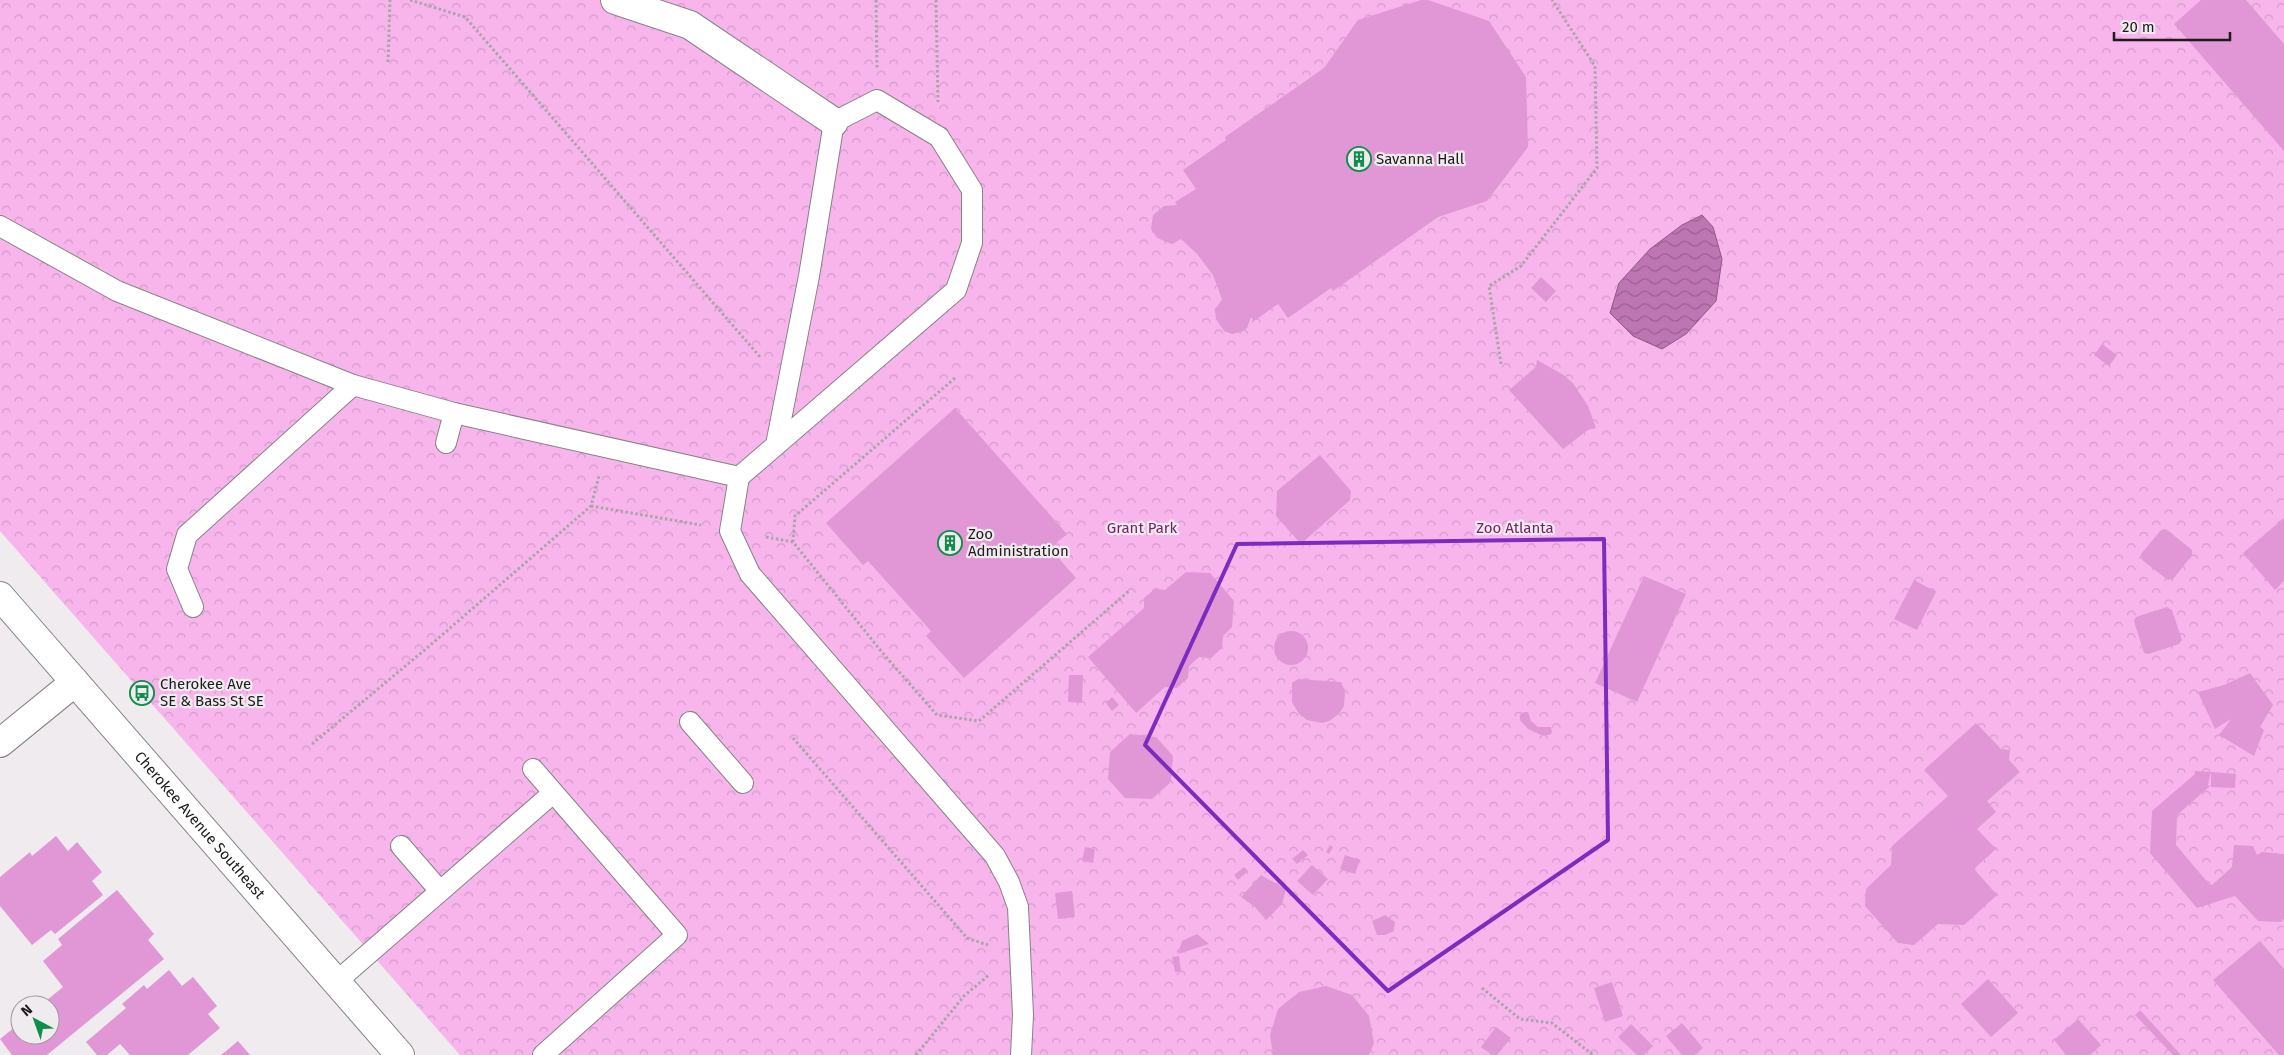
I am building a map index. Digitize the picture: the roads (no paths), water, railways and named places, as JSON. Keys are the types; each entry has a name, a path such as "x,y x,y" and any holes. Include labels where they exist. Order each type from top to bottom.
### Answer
{"street":[{"path":"615,0 690,25 834,122"},
{"name":"Cherokee Avenue Southeast","path":"0,596 400,1055"},
{"path":"0,743 75,682"}],"lane":[{"path":"776,445 809,276 834,122 877,100 939,137 972,190 972,243 956,290 739,477 730,531 750,574 995,856 1010,882 1018,907 1023,1015 1021,1055"},
{"path":"0,226 117,291 353,385 454,413 739,477"},
{"path":"194,607 177,569 187,535 353,385"},
{"path":"446,443 454,413"},
{"path":"690,722 743,783"},
{"path":"533,769 677,935 543,1055"},
{"path":"336,982 553,793"},
{"path":"401,846 440,891"}],"water":[{"path":"1702,215 1713,227 1722,259 1716,301 1686,334 1662,349 1633,336 1610,313 1619,283 1650,249 1682,225"}],"place":[{"name":"Savanna Hall","path":"1359,159"},
{"name":"Zoo Administration","path":"950,543"},
{"name":"Cherokee Ave SE & Bass St SE","path":"142,693"}],"park label":[{"name":"Grant Park","path":"1142,528"},
{"name":"Zoo Atlanta","path":"1515,528"}]}
